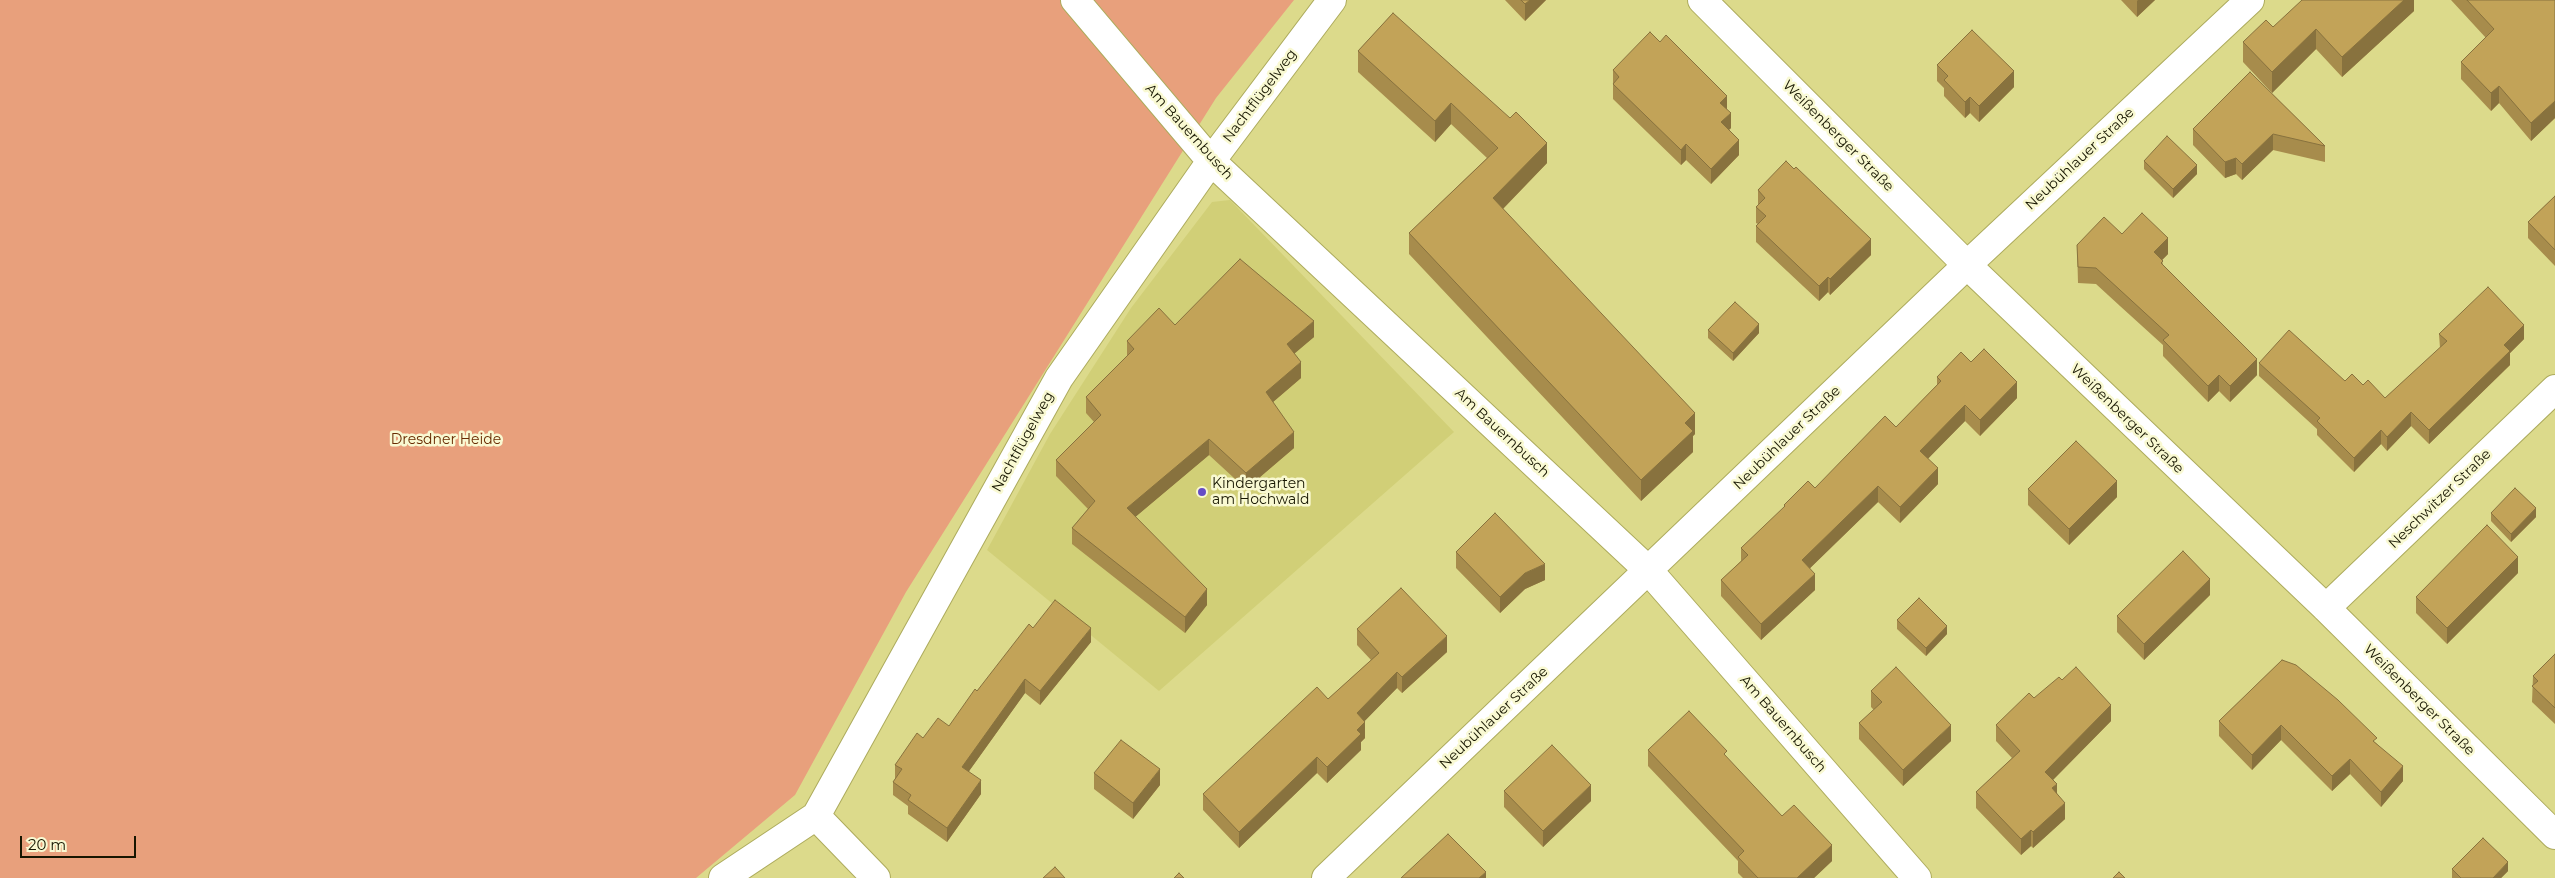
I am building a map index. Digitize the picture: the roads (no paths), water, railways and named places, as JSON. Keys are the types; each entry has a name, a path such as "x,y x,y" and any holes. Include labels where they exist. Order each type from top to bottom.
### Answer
{"street":[{"name":"Am Bauernbusch","path":"1076,0 1211,162 1649,571 1917,878"},
{"name":"Nachtflügelweg","path":"723,878 816,816 1059,378 1211,162 1332,0"},
{"name":"Weißenberger Straße","path":"1702,0 1967,265 2326,608 2555,835"},
{"name":"Neubühlauer Straße","path":"1326,878 1967,265 2250,0"},
{"name":"Neschwitzer Straße","path":"2326,608 2555,389"},
{"path":"816,816 876,878"}],"place":[{"name":"Kindergarten am Hochwald","path":"1202,492"}],"park label":[{"name":"Dresdner Heide","path":"446,440"}]}
